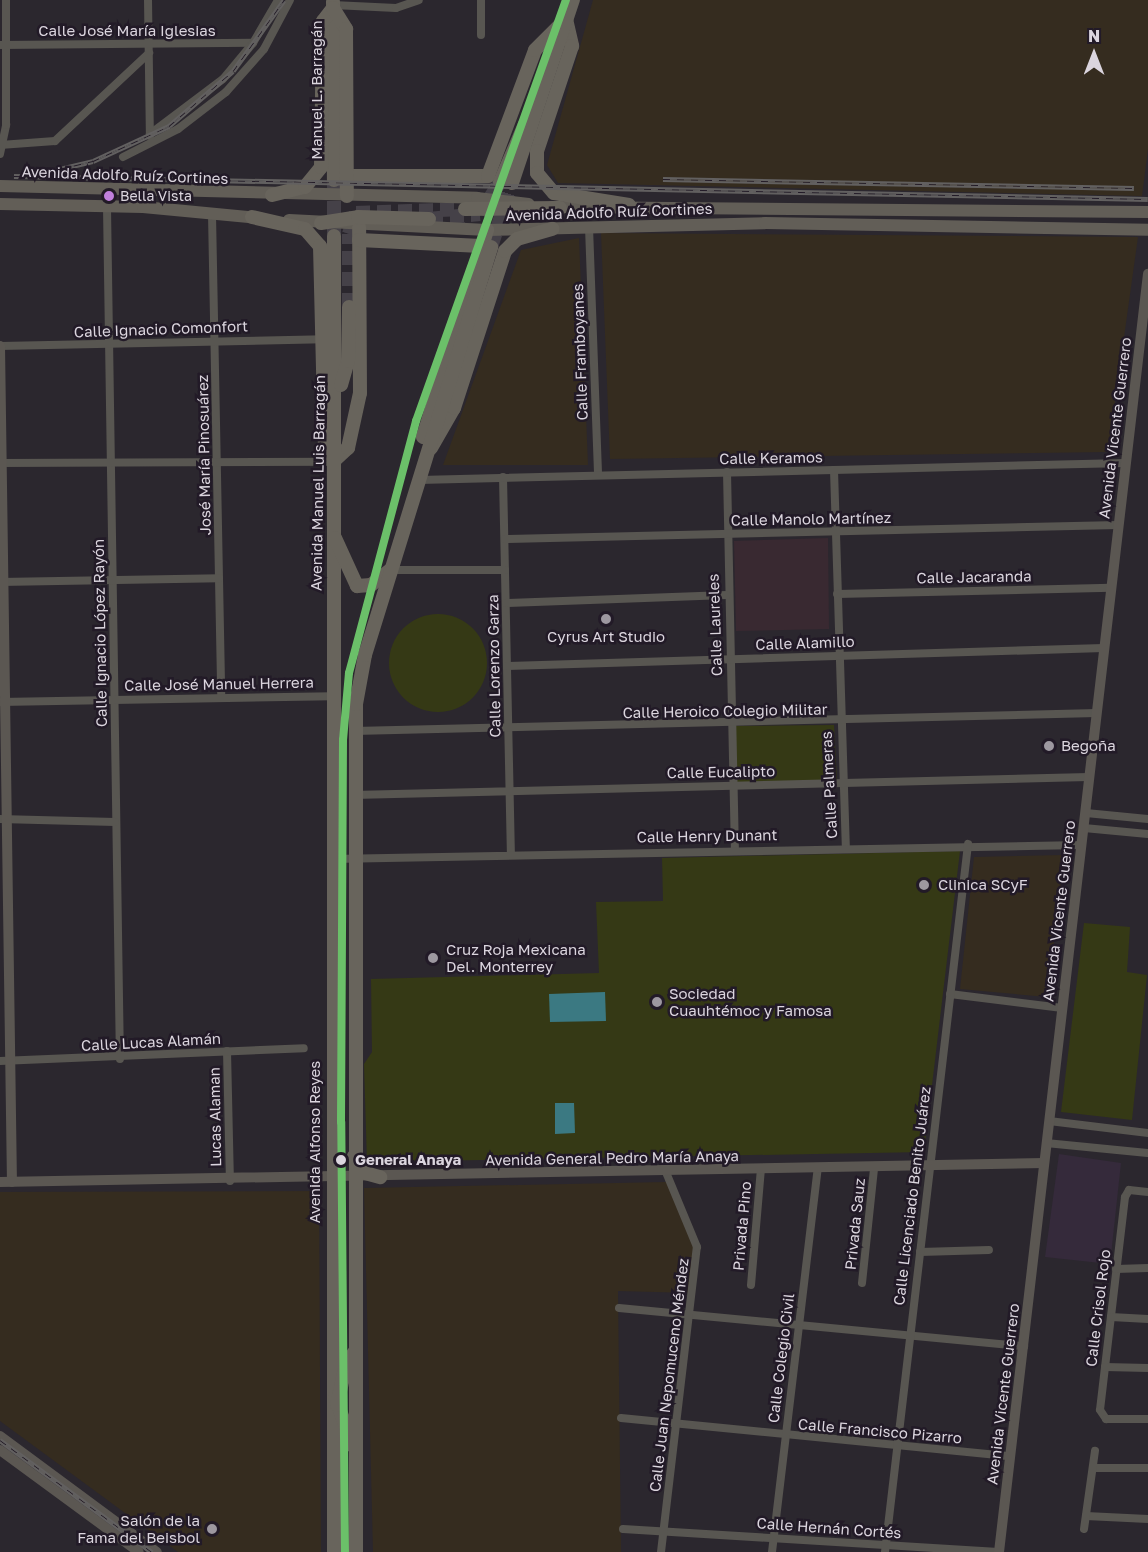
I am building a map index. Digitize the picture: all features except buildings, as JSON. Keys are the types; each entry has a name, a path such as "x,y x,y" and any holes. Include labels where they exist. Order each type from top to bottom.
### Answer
{"highway":[{"path":"506,183 519,132 532,119 573,0"},
{"path":"333,4 346,29 350,176 347,195"},
{"path":"272,195 305,187 321,167 323,21 333,4"},
{"name":"Manuel L. Barragán","path":"333,4 334,180"},
{"path":"350,176 488,176 535,50 566,19"},
{"path":"566,19 572,46 537,151 537,173 554,193 629,205"},
{"path":"465,209 560,208"},
{"path":"252,217 295,226 315,237 322,256 325,453 335,461 348,448 360,393 359,234 486,247"},
{"path":"321,224 358,217 429,219"},
{"path":"423,460 454,408 508,246 553,229"},
{"path":"356,1552 353,731 365,655 423,460 431,399 486,247 487,230"},
{"name":"Avenida Manuel Luis Barragán","path":"332,731 333,530 338,392 334,237"},
{"path":"338,392 348,361 349,307"},
{"path":"333,530 357,586 370,585 390,570"},
{"name":"Avenida Alfonso Reyes","path":"332,731 334,1552"},
{"path":"353,1150 361,1170 380,1177"},
{"path":"355,1351 346,1364 335,1402 355,1450"},
{"path":"334,1537 345,1542 347,1552"}],"main road":[{"name":"Avenida Adolfo Ruíz Cortines","path":"0,186 272,195 477,198 560,208 629,205 1148,212"},
{"name":"Avenida Adolfo Ruíz Cortines","path":"0,204 107,207 252,217 321,224 359,234 765,224 1148,230"}],"street":[{"path":"0,154 6,0"},
{"path":"148,0 151,144"},
{"path":"150,134 204,97 253,43 278,0"},
{"path":"123,157 151,144 196,117 242,76 290,0"},
{"path":"333,4 396,8 419,0"},
{"path":"481,0 481,35"},
{"name":"Calle José María Iglesias","path":"3,45 149,49 253,43"},
{"path":"1,145 55,141 149,49"},
{"name":"Calle Ignacio López Rayón","path":"107,207 120,1059"},
{"name":"José María Pinosuárez","path":"212,214 221,696"},
{"name":"Calle Framboyanes","path":"589,227 598,475"},
{"name":"Avenida Vicente Guerrero","path":"999,1552 1148,274"},
{"name":"Calle Ignacio Comonfort","path":"0,346 323,339"},
{"path":"0,346 4,902 12,1001 12,1182"},
{"path":"1,463 335,461"},
{"name":"Calle Keramos","path":"417,480 1126,463"},
{"name":"Calle Palmeras","path":"834,470 839,723 846,846"},
{"name":"Calle Laureles","path":"727,472 727,595 735,849"},
{"name":"Calle Lorenzo Garza","path":"503,477 511,854"},
{"name":"Calle Manolo Martínez","path":"505,539 1119,525"},
{"path":"390,570 505,570"},
{"path":"3,582 219,578"},
{"name":"Calle Jacaranda","path":"837,594 1111,588"},
{"path":"506,603 727,595"},
{"name":"Calle Alamillo","path":"507,666 1104,648"},
{"name":"Calle José Manuel Herrera","path":"4,702 221,696 332,696"},
{"name":"Calle Heroico Colegio Militar","path":"353,731 839,723 1096,712"},
{"name":"Calle Eucalipto","path":"353,795 1089,777"},
{"path":"1086,813 1148,819"},
{"path":"4,819 115,822"},
{"path":"1084,828 1148,834"},
{"name":"Calle Licenciado Benito Juárez","path":"885,1549 908,1335 920,1252 968,844"},
{"name":"Calle Henry Dunant","path":"332,859 846,846 1082,845"},
{"path":"950,994 1062,1008"},
{"path":"0,1001 12,1001"},
{"name":"Calle Lucas Alamán","path":"0,1061 120,1059 304,1048"},
{"name":"Lucas Alaman","path":"227,1051 230,1182"},
{"path":"1049,1121 1148,1133"},
{"path":"1046,1143 1148,1153"},
{"name":"Avenida General Pedro María Anaya","path":"0,1182 230,1182 1044,1163"},
{"name":"Calle Colegio Civil","path":"772,1552 818,1168"},
{"name":"Privada Sauz","path":"862,1283 874,1168"},
{"name":"Privada Pino","path":"751,1285 761,1169"},
{"name":"Calle Juan Nepomuceno Méndez","path":"661,1552 690,1314 696,1237 666,1172"},
{"name":"Calle Crisol Rojo","path":"1148,1192 1129,1190 1125,1197 1100,1410 1106,1419 1148,1419"},
{"path":"920,1252 989,1250"},
{"path":"1116,1269 1148,1268"},
{"path":"619,1308 1024,1346"},
{"path":"1111,1317 1148,1318"},
{"path":"1105,1367 1148,1368"},
{"name":"Calle Francisco Pizarro","path":"621,1418 785,1436 1010,1456"},
{"path":"0,1436 158,1552"},
{"path":"0,1450 139,1552"},
{"path":"1084,1529 1095,1451"},
{"path":"1093,1468 1148,1468"},
{"path":"1086,1516 1148,1519"},
{"name":"Calle Hernán Cortés","path":"623,1529 774,1537 885,1549 994,1552"}],"shaded area":[{"path":"593,0 1148,0 1148,149 1142,196 558,183 547,165"},
{"path":"601,233 1138,237 1108,452 610,459"},
{"path":"579,238 588,465 443,465 521,250"},
{"path":"828,538 829,629 736,631 734,541"},
{"path":"1065,855 1047,997 960,989 974,857"},
{"path":"1059,1154 1121,1163 1110,1264 1045,1257"},
{"path":"666,1182 695,1239 692,1293 618,1291 621,1552 373,1552 364,1188"},
{"path":"319,1191 321,1552 178,1552 0,1421 0,1192"}],"green space":[{"path":"438,614 448,615 465,622 479,636 486,653 486,673 479,690 465,704 448,711 438,712 428,711 411,704 397,690 390,673 389,663 390,653 397,636 411,622 428,615"},
{"path":"834,725 837,781 735,783 735,726"},
{"name":"Sociedad Cuauhtémoc y Famosa","path":"960,851 924,1152 367,1162 364,1064 372,1052 371,979 599,973 596,902 663,901 662,858"},
{"path":"1084,923 1130,927 1127,972 1147,975 1132,1120 1061,1112"}],"water":[{"path":"605,992 606,1021 550,1022 549,994"},
{"path":"555,1103 574,1103 575,1133 555,1134"}],"tunnel":[{"path":"334,182 334,236"},
{"path":"429,219 480,214 500,182"},
{"path":"491,247 512,183"},
{"path":"349,307 349,234 356,213 465,209"}],"railway":[{"path":"47,172 93,161 169,126 233,71 284,0"},
{"path":"14,176 1148,199"},
{"path":"663,179 1134,188"},
{"path":"0,1440 152,1552"}],"transit line":[{"path":"345,1552 341,1122 343,740 349,673 416,421 566,0"}],"place":[{"name":"Bella Vista","path":"109,196"},
{"name":"Cyrus Art Studio","path":"606,619"},
{"name":"Begoña","path":"1049,746"},
{"name":"Clinica SCyF","path":"924,885"},
{"name":"Cruz Roja Mexicana Del. Monterrey","path":"433,958"},
{"name":"Sociedad Cuauhtémoc y Famosa","path":"657,1002"},
{"name":"General Anaya","path":"341,1160"},
{"name":"Salón de la Fama del Beisbol","path":"212,1529"}]}
